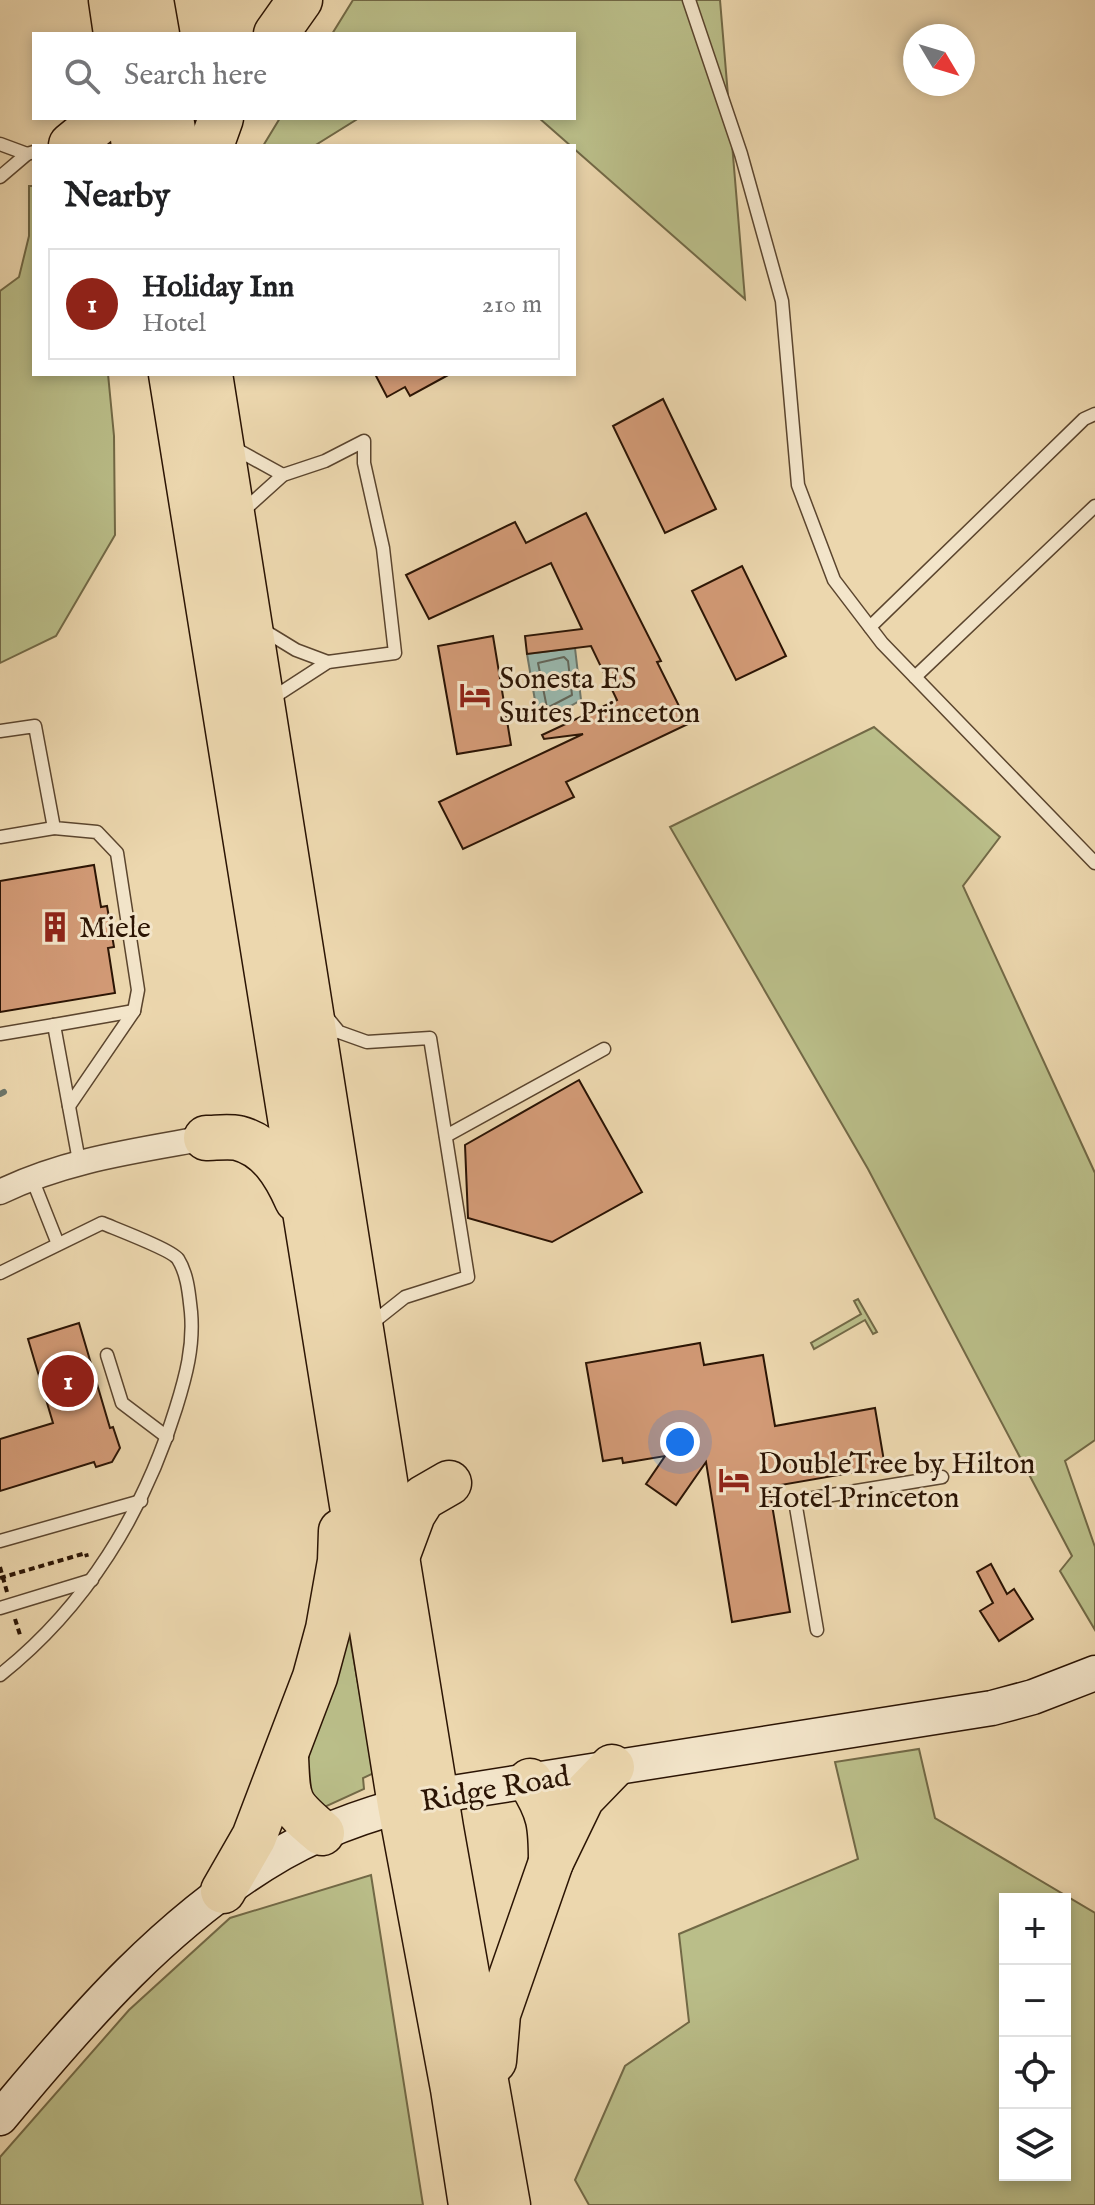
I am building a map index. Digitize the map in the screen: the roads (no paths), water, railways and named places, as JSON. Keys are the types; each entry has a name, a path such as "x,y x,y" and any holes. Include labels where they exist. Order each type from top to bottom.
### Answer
{"highway":[{"path":"111,0 116,32"},
{"path":"151,0 157,32"},
{"path":"277,32 300,0"},
{"path":"73,144 102,120"},
{"path":"130,120 134,144"},
{"path":"171,120 176,144"},
{"path":"212,144 220,120"},
{"path":"171,376 307,1220 360,1442 418,1801 489,2103 508,2205"},
{"path":"210,376 361,1332 360,1442 328,1629 315,1677 254,1837 223,1891"},
{"path":"206,1138 248,1113 262,1100 271,1085 279,1046"},
{"path":"206,1138 238,1138 266,1152 286,1175 307,1220"},
{"path":"360,1442 397,1557 418,1801 450,2074 471,2205"},
{"path":"360,1442 412,1469 449,1483 423,1498 413,1514 397,1557"},
{"path":"286,1757 288,1799 298,1813 322,1833"},
{"path":"489,2103 498,2014 551,1862 582,1798 612,1767"},
{"path":"530,1781 546,1806 551,1827 551,1862"}],"street":[{"path":"0,1192 31,1176 79,1161 206,1138"},
{"name":"Ridge Road","path":"0,2118 87,2017 180,1924 223,1891 282,1853 322,1833 418,1801 612,1767 992,1708 1033,1697 1095,1673"}],"lane":[{"path":"689,0 741,154 782,301 798,485 834,580 870,627 915,677 1095,863"},
{"path":"0,144 31,153"},
{"path":"0,177 31,153"},
{"path":"870,627 1084,419 1095,414"},
{"path":"219,440 283,475"},
{"path":"232,521 283,475 325,461 364,441 364,463 383,548 395,653 328,662 262,705"},
{"path":"915,677 1095,506"},
{"path":"249,621 296,650 328,662"},
{"path":"0,731 35,726 54,828"},
{"path":"0,837 54,828 97,832 117,853 138,990 134,1011 69,1106"},
{"path":"307,992 339,1032 367,1042 430,1038 446,1136 468,1277 405,1297 361,1332"},
{"path":"0,1034 134,1011"},
{"path":"54,1025 79,1161"},
{"path":"446,1136 604,1049"},
{"path":"31,1176 58,1244"},
{"path":"0,1273 102,1223 176,1256 189,1290 192,1327 189,1366 167,1437 141,1501 92,1580 26,1655 0,1675"},
{"path":"107,1355 122,1403 167,1437"},
{"path":"817,1630 795,1501 942,1477"},
{"path":"0,1541 141,1501"},
{"path":"0,1608 92,1580"}],"water":[{"path":"575,648 581,700 553,716 538,718 527,654"}],"waterway":[{"path":"0,1094 4,1092"}],"place":[{"name":"Sonesta ES Suites Princeton","path":"475,695"},
{"name":"Miele","path":"55,927"},
{"name":"Holiday Inn","path":"68,1381"},
{"name":"DoubleTree by Hilton Hotel Princeton","path":"734,1480"}]}
